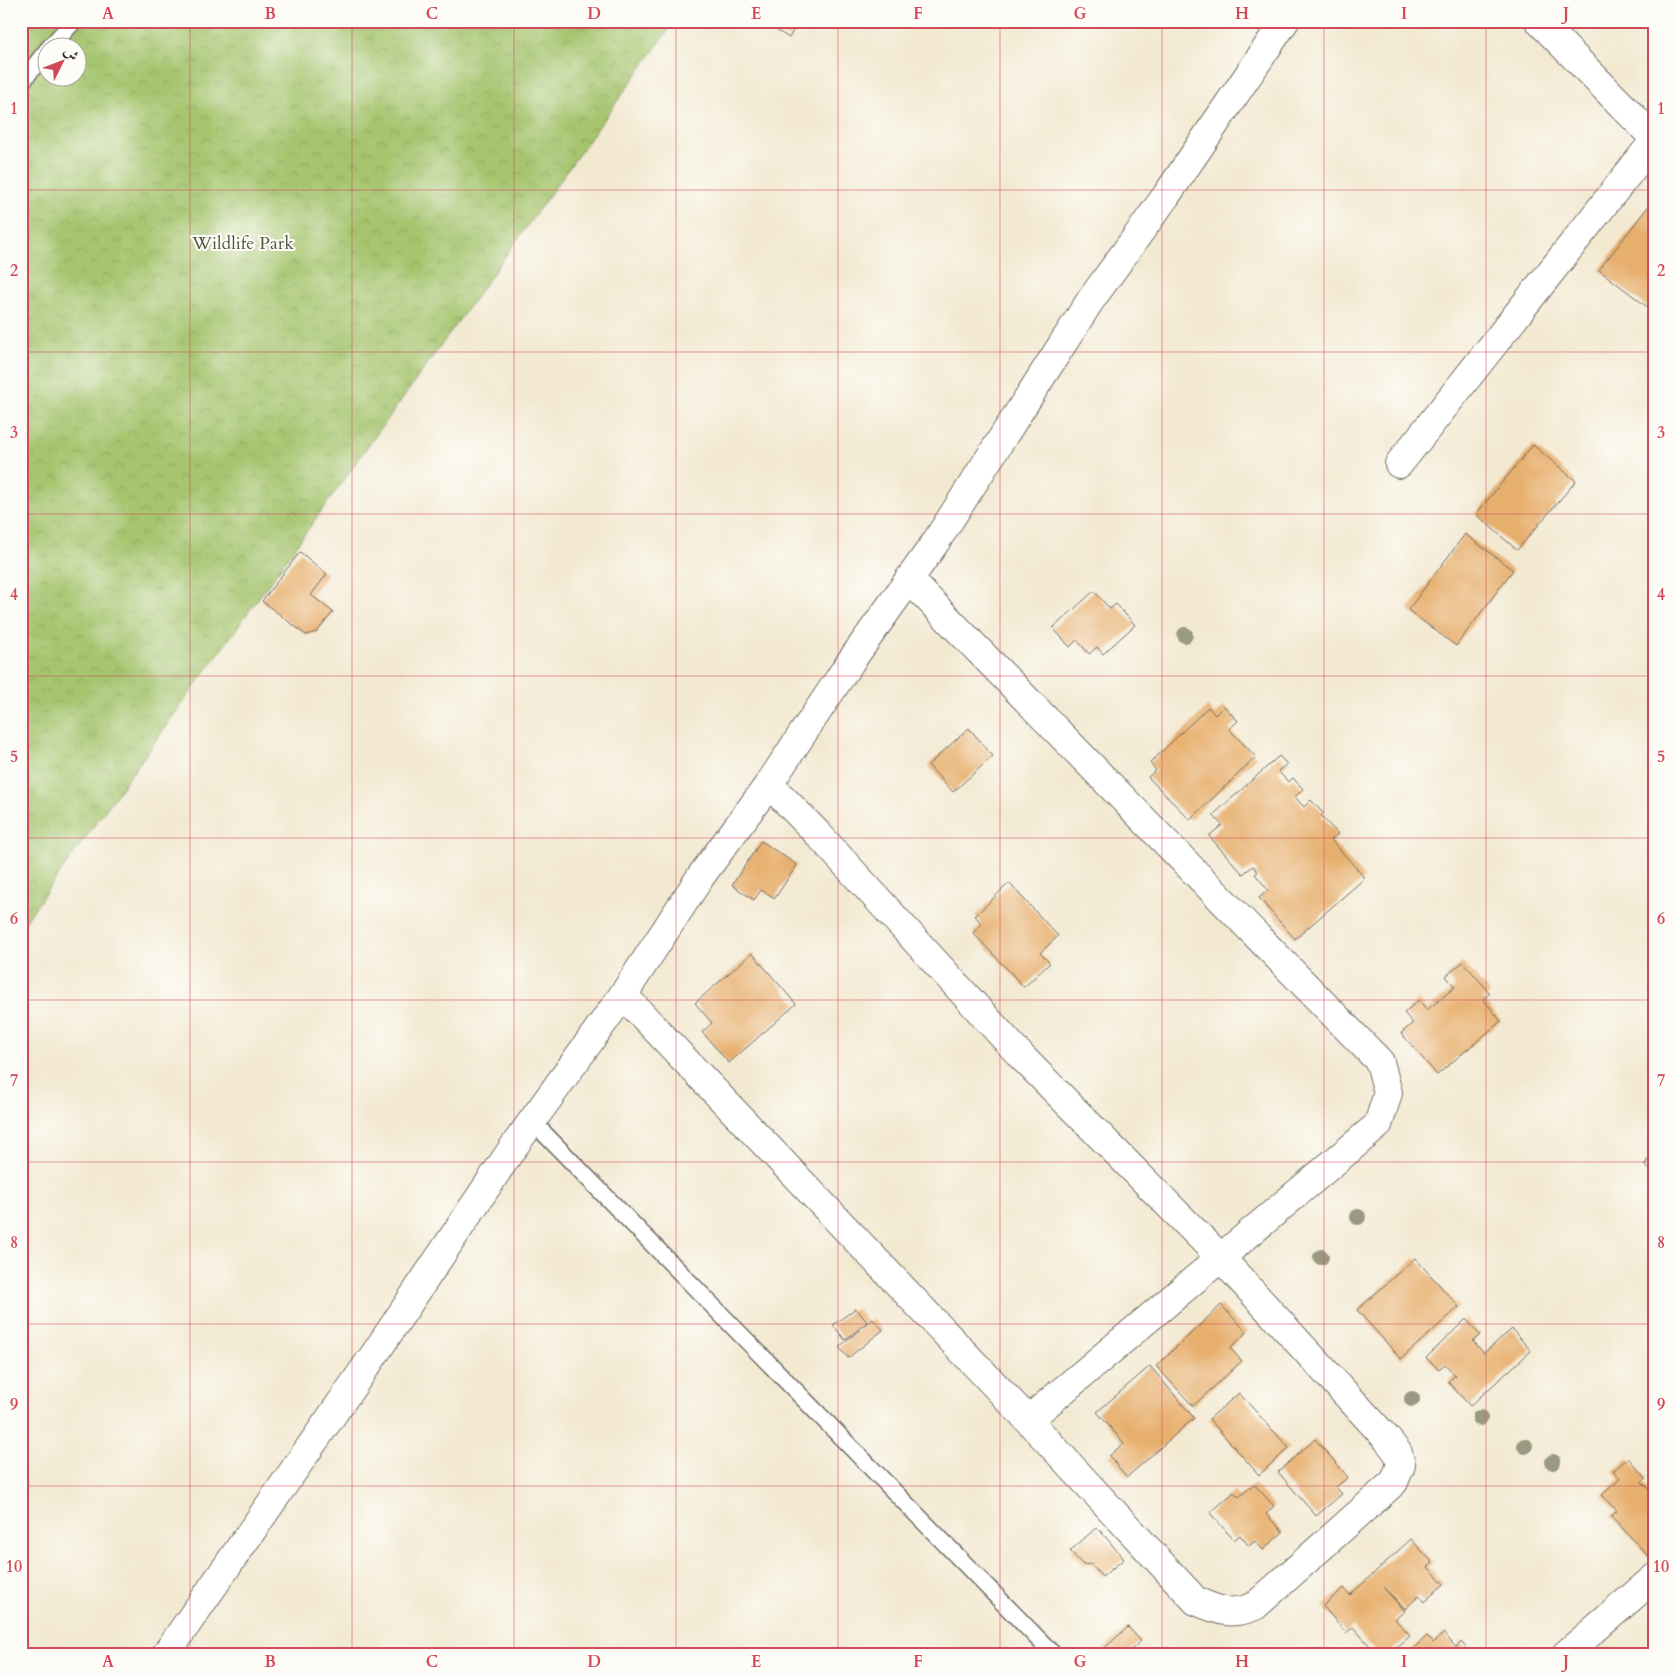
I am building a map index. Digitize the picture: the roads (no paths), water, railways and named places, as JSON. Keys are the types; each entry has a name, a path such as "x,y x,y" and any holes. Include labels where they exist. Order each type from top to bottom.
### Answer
{"street":[{"path":"166,1654 374,1355 532,1122 623,995 701,876 769,784 851,661 935,543 1090,301 1166,196 1285,21"},
{"path":"1399,464 1654,139 1538,21"},
{"path":"910,579 1380,1062 1388,1093 1378,1125 1028,1420"},
{"path":"623,995 1028,1420 1196,1601 1218,1610 1241,1612 1256,1606 1394,1482 1401,1465 1398,1453 1387,1439 1221,1258 1021,1056 819,835 769,784"},
{"path":"1566,1654 1654,1578"}],"lane":[{"path":"58,38 74,21"},
{"path":"21,83 38,61"},
{"path":"532,1122 1053,1654"}],"park label":[{"name":"Wildlife Park","path":"243,243"}]}
